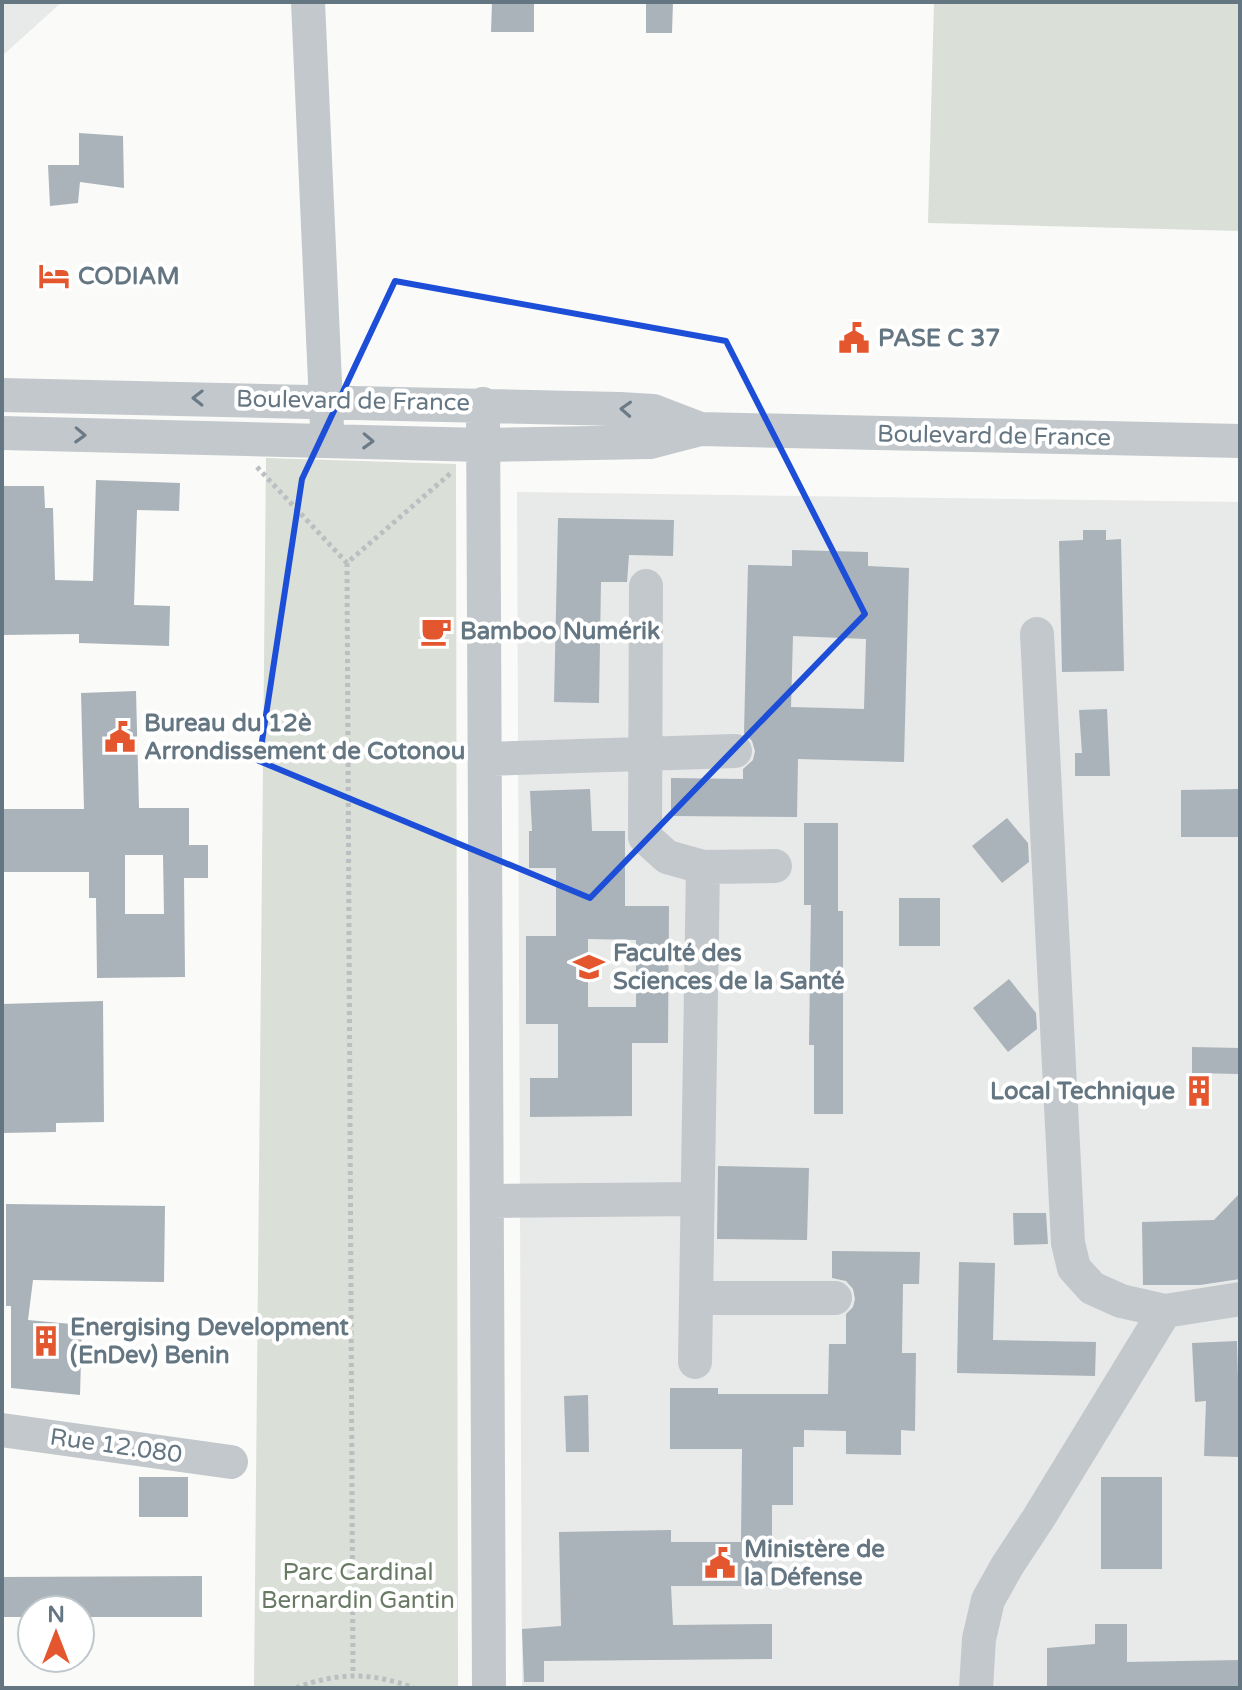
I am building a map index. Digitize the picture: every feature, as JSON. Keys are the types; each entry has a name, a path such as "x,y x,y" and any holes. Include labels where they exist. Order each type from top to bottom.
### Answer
{"street":[{"path":"308,2 328,440"},
{"name":"Boulevard de France","path":"2,395 231,398 326,404 483,404 653,411 700,429"},
{"path":"483,404 489,1688"},
{"name":"Boulevard de France","path":"2,433 483,445 650,442 700,429 1240,441"},
{"path":"646,586 645,837 667,857 703,867 775,866"},
{"path":"1037,634 1068,1243 1074,1268 1092,1288 1121,1301 1165,1311 1240,1299"},
{"path":"485,759 735,751"},
{"path":"695,1362 703,867"},
{"path":"487,1201 697,1199"},
{"path":"696,1298 835,1298"},
{"path":"976,1688 979,1639 988,1600 1165,1311"},
{"name":"Rue 12.080","path":"2,1430 231,1462"}],"path":[{"path":"231,439 347,563 353,1674"},
{"path":"347,563 483,445"},
{"path":"296,1688 320,1679 353,1674 400,1682 414,1688"}],"highlighted area":[{"path":"395,281 726,341 865,614 590,898 259,761 302,479"}],"shaded area":[{"path":"2,2 62,2 2,56"},
{"path":"517,492 1240,502 1240,1688 522,1688"}],"green space":[{"path":"934,2 1240,2 1240,231 928,223"},
{"name":"Parc Cardinal Bernardin Gantin","path":"266,458 456,464 458,1688 254,1688"}],"building":[{"path":"492,2 534,2 534,32 491,32"},
{"path":"646,2 673,2 672,33 646,33"},
{"path":"79,133 123,136 124,188 80,182 78,203 50,206 48,165 79,165"},
{"path":"96,480 180,483 179,511 137,510 134,605 170,606 169,646 79,643 79,634 2,635 2,486 44,486 45,508 53,508 55,580 93,581"},
{"path":"558,518 674,520 673,556 629,555 627,582 601,582 599,703 554,702"},
{"path":"1083,530 1106,530 1106,540 1121,539 1124,671 1062,672 1059,541 1083,540"},
{"path":"792,550 868,552 868,566 909,568 904,762 798,759 797,817 671,816 671,778 743,779 743,769 753,760 755,751 752,741 744,733 748,565 792,566","holes":["793,636 866,639 864,709 791,707"]},
{"path":"136,691 139,808 189,808 189,845 208,845 208,878 184,878 185,977 97,978 96,898 89,898 89,872 2,872 2,809 84,809 81,693","holes":["125,855 163,855 164,914 125,914"]},
{"path":"1107,709 1110,776 1075,776 1075,753 1082,753 1079,710"},
{"path":"590,789 592,831 625,831 625,906 669,906 668,1043 632,1043 632,1116 530,1117 530,1078 558,1078 558,1024 526,1024 526,936 556,936 556,868 529,868 529,831 532,831 530,791","holes":["588,939 636,940 636,1007 588,1007"]},
{"path":"1240,789 1240,837 1181,837 1181,790"},
{"path":"1007,818 1028,843 1029,862 1002,883 972,846"},
{"path":"804,823 838,823 838,911 843,911 843,1114 814,1114 814,1045 809,1045 811,905 804,905"},
{"path":"899,898 940,898 940,946 899,946"},
{"path":"1009,979 1036,1013 1037,1029 1008,1052 973,1008"},
{"path":"103,1001 104,1122 56,1123 56,1132 2,1133 2,1004"},
{"name":"Local Technique","path":"1192,1047 1240,1048 1240,1074 1192,1073"},
{"path":"718,1166 809,1168 807,1240 717,1239"},
{"path":"1240,1193 1240,1279 1200,1285 1143,1285 1142,1222 1214,1220"},
{"path":"6,1204 165,1206 164,1282 33,1280 28,1320 82,1325 80,1395 11,1388 11,1306 6,1306"},
{"path":"1013,1213 1046,1213 1048,1244 1014,1245"},
{"path":"832,1251 920,1252 919,1284 903,1284 902,1353 916,1353 915,1431 901,1430 901,1455 846,1454 846,1431 804,1430 804,1447 793,1447 793,1505 772,1505 772,1586 671,1586 673,1625 772,1624 772,1659 544,1661 544,1682 524,1682 522,1629 561,1626 559,1532 671,1530 671,1542 741,1542 742,1449 670,1449 670,1388 718,1388 718,1394 828,1394 829,1344 846,1344 846,1314 853,1307 855,1299 853,1289 846,1281 832,1278"},
{"path":"959,1262 995,1263 993,1340 1096,1342 1095,1376 957,1373"},
{"path":"1237,1341 1240,1457 1204,1456 1206,1401 1195,1402 1192,1343"},
{"path":"588,1395 589,1452 566,1452 564,1396"},
{"path":"139,1477 188,1477 188,1517 139,1517"},
{"path":"1101,1477 1162,1477 1162,1569 1101,1569"},
{"path":"202,1576 202,1617 96,1617 96,1594 16,1594 16,1617 2,1617 2,1577"},
{"path":"1095,1624 1127,1624 1127,1662 1240,1660 1240,1688 1047,1688 1047,1648 1095,1644"}],"place":[{"name":"CODIAM","path":"54,276"},
{"name":"PASE C 37","path":"854,338"},
{"name":"Bamboo Numérik","path":"436,631"},
{"name":"Bureau du 12è Arrondissement de Cotonou","path":"120,737"},
{"name":"Faculté des Sciences de la Santé","path":"589,967"},
{"name":"Local Technique","path":"1199,1091"},
{"name":"Energising Development (EnDev) Benin","path":"46,1341"},
{"name":"Ministère de la Défense","path":"720,1563"}]}
